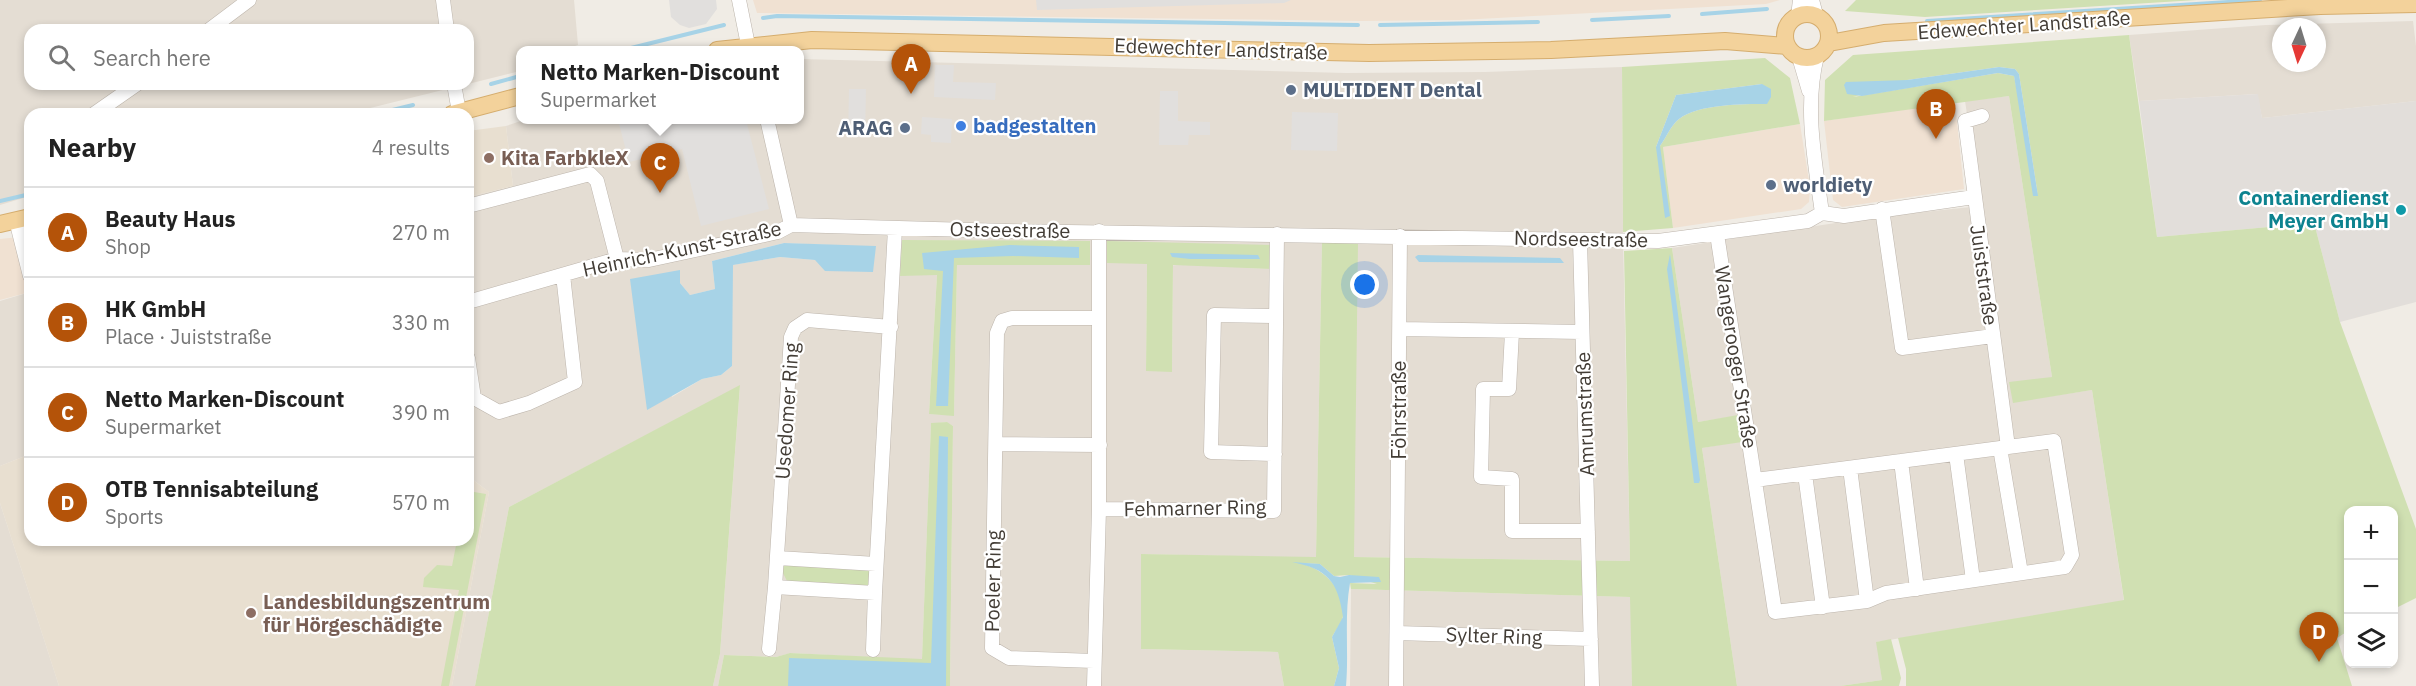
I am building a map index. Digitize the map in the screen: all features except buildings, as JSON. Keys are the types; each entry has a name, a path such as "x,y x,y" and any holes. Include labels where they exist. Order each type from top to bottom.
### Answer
{"main road":[{"name":"Edewechter Landstraße","path":"1791,44 1799,8 1821,21 1884,33 2320,6 2416,4"},
{"path":"1817,56 1821,21"},
{"name":"Edewechter Landstraße","path":"765,46 812,40 1450,53 1625,48 1725,41 1791,44 1817,56"},
{"path":"474,108 516,97"}],"street":[{"path":"218,24 249,0"},
{"path":"443,0 446,24"},
{"path":"739,0 749,46"},
{"path":"1791,44 1810,96"},
{"path":"1817,56 1810,96 1822,213"},
{"path":"103,108 128,90"},
{"path":"454,90 456,108"},
{"name":"Juiststraße","path":"1982,116 1965,121 2021,573"},
{"path":"768,124 791,225"},
{"path":"474,204 590,174 597,181 617,259"},
{"name":"Nordseestraße","path":"1336,236 1658,241 1808,221 1822,213 1844,216 1974,197"},
{"path":"1882,209 1902,348 1993,336"},
{"path":"15,220 24,254"},
{"name":"Ostseestraße","path":"791,225 895,229 1336,236"},
{"name":"Heinrich-Kunst-Straße","path":"474,300 617,259 649,260 778,232 791,225"},
{"path":"873,650 895,229"},
{"path":"1094,686 1100,446 1099,231"},
{"name":"Fehmarner Ring","path":"1099,509 1275,511 1277,234"},
{"name":"Wangerooger Straße","path":"1717,234 1775,612 1823,607"},
{"name":"Föhrstraße","path":"1397,633 1400,236"},
{"name":"Amrumstraße","path":"1580,240 1591,639"},
{"path":"474,398 500,412 530,403 575,382 563,275"},
{"path":"1275,454 1211,452 1214,315 1276,316"},
{"name":"Poeler Ring","path":"1094,661 1009,658 992,648 997,333 1002,321 1012,318 1099,318"},
{"name":"Usedomer Ring","path":"769,649 778,558 791,337 795,328 807,320 891,327"},
{"path":"1400,329 1582,332"},
{"path":"1512,332 1509,389 1483,389 1481,477 1512,479 1512,531 1588,531"},
{"path":"1755,480 2054,441 2072,555 2065,567 1886,593 1867,602 1823,607 1805,474"},
{"path":"996,444 1100,446"},
{"path":"1956,454 1973,580"},
{"path":"1901,461 1917,589"},
{"path":"1850,468 1867,602"},
{"path":"778,558 876,564"},
{"path":"775,587 875,593"},
{"path":"1396,686 1397,633"},
{"name":"Sylter Ring","path":"1397,633 1591,639"},
{"path":"1591,639 1592,686"}],"shaded area":[{"path":"0,0 574,0 578,45 516,46 516,72 474,82 474,24 24,24 24,90 443,90 370,108 24,108 24,198 0,205"},
{"path":"669,0 716,0 717,9 706,24 689,28 680,25 671,17"},
{"path":"753,0 1780,0 1766,4 1459,20 1362,21 757,13"},
{"path":"1036,0 1291,0 1284,3 1037,10"},
{"path":"2413,21 2416,46 2416,101 2262,118 2257,94 2139,101 2129,35 2272,25 2272,72 2326,72 2326,23"},
{"path":"804,59 1346,73 1485,72 1622,67 1630,561 1354,557 1322,242 1316,558 1141,554 1141,649 1278,652 1284,686 950,686 953,426 946,422 931,424 922,660 791,653 776,657 724,655 718,686 713,686 720,654 740,386 509,507 475,686 452,686 489,492 474,481 474,196 513,186 506,126 516,123 804,124","holes":["902,240 1090,242 1090,264 957,264 954,415 929,414 937,275","784,243 876,247 815,260 780,257 732,265 732,366 721,375 702,379 672,397 679,270 680,283 690,295 715,289 712,261","1147,264 1173,265 1172,371 1146,371"]},
{"path":"935,65 954,65 953,82 996,83 995,100 934,97"},
{"path":"849,89 866,89 865,137 848,137"},
{"path":"1160,91 1178,91 1178,121 1210,122 1210,135 1189,135 1188,145 1159,145"},
{"path":"2258,94 2262,118 2416,101 2416,302 2340,322 2312,215 2269,227 2157,237 2139,101"},
{"path":"2009,96 2052,377 2013,402 2092,390 2124,601 1877,642 1882,680 1840,686 1737,686 1702,448 1742,441 1738,416 1698,422 1672,248 1875,217 1981,206 1965,101"},
{"path":"1955,102 1964,189 1842,207 1833,200 1824,121"},
{"path":"1292,112 1338,113 1337,151 1291,150"},
{"path":"922,117 952,119 951,143 931,142 931,135 921,134"},
{"path":"619,124 747,124 769,209 701,226 682,149 629,162"},
{"path":"1800,124 1810,187 1809,202 1801,209 1673,228 1663,147"},
{"name":"Kita FarbkleX","path":"506,126 513,186 474,196 474,130"},
{"path":"19,237 24,255 24,294 0,300 0,239"},
{"path":"24,294 24,456 0,466 0,301"},
{"name":"Landesbildungszentrum für Hörgeschädigte","path":"24,456 24,546 474,546 474,481 489,492 452,686 59,686 0,503 0,466"},
{"path":"0,503 59,686 0,686"},
{"path":"1351,589 1631,597 1632,686 1350,686"}],"green space":[{"path":"1856,0 2197,0 1925,17 1845,11"},
{"path":"2129,35 2157,237 2269,227 2312,215 2340,322 2416,529 2416,598 2398,607 2398,506 2344,506 2344,634 2337,638 2344,668 2346,668 2352,686 1906,686 1906,669 1898,638 2124,600 2092,390 2013,403 2009,382 2052,377 2009,96 1824,121 1825,80 1853,55","holes":["1999,67 2015,69 2019,74 2038,196 2014,76 1998,73 1853,97 1907,80"]},
{"path":"1765,58 1790,78 1800,124 1663,147 1673,228 1623,232 1622,67","holes":["1762,84 1766,104 1721,106 1687,114 1676,122 1660,146 1656,147 1676,95"]},
{"path":"902,240 1090,241 1090,265 957,265 954,416 929,414 937,275 900,276"},
{"path":"1107,241 1274,245 1275,269 1173,265 1172,372 1146,371 1147,264 1107,263"},
{"path":"1322,242 1358,243 1354,557 1630,561 1624,251 1672,248 1698,422 1738,415 1742,442 1702,448 1737,686 1632,686 1630,597 1351,589 1350,583 1377,584 1349,575 1334,576 1320,564 1299,563 1324,575 1331,581 1341,597 1343,616 1332,637 1339,668 1334,686 1284,686 1278,652 1141,649 1141,554 1316,557"},
{"path":"740,385 720,654 713,686 475,686 509,507"},
{"path":"947,422 953,426 950,686 718,686 724,655 776,657 790,653 922,659 931,423"},
{"path":"474,492 486,494 449,686 441,686 459,590 423,587 424,578 437,565 452,566 456,546 474,546"},
{"path":"784,563 870,567 870,582 868,586 787,581 782,571"},
{"path":"1891,639 1901,678 1899,686 1840,686 1882,680 1876,642"}],"water":[{"path":"1999,67 2015,69 2019,74 2038,196 2033,196 2014,76 1998,73 1862,96 1847,94 1844,85 1846,82 1907,80"},
{"path":"1762,84 1771,89 1771,97 1767,104 1733,105 1698,110 1679,119 1674,125 1660,146 1670,216 1665,218 1656,147 1676,95"},
{"path":"784,243 876,246 873,272 825,271 815,260 780,257 733,265 732,366 721,375 702,379 647,410 630,279 680,270 680,283 690,295 715,289 712,261"},
{"path":"1010,245 1079,247 1079,258 1013,256 954,258 948,406 936,406 943,271 924,269 922,253"},
{"path":"1170,253 1258,255 1260,259 1190,259 1172,257"},
{"path":"1670,254 1699,483 1694,483 1667,269"},
{"path":"1418,255 1560,258 1564,263 1419,262 1415,257"},
{"path":"939,436 948,437 946,686 788,686 789,658 931,663"},
{"path":"1292,562 1320,564 1334,576 1379,577 1381,582 1350,583 1347,609 1346,686 1334,686 1339,668 1332,637 1343,617 1338,594 1329,579 1322,573 1314,568"}],"waterway":[{"path":"1927,21 2260,0"},
{"path":"1702,14 1767,9"},
{"path":"763,18 777,16 1358,25"},
{"path":"1592,20 1669,16"},
{"path":"1380,25 1538,22"},
{"path":"639,46 724,25"},
{"path":"491,84 516,77"},
{"path":"401,108 413,105"},
{"path":"0,201 24,195"}],"place":[{"name":"MULTIDENT Dental","path":"1291,90"},
{"name":"Beauty Haus","path":"911,94"},
{"name":"badgestalten","path":"961,126"},
{"name":"ARAG","path":"905,128"},
{"name":"HK GmbH","path":"1936,139"},
{"name":"Kita FarbkleX","path":"489,158"},
{"name":"worldiety","path":"1771,185"},
{"name":"Netto Marken-Discount","path":"660,193"},
{"name":"Containerdienst Meyer GmbH","path":"2401,210"},
{"name":"Landesbildungszentrum für Hörgeschädigte","path":"251,613"},
{"name":"OTB Tennisabteilung","path":"2319,662"}]}
